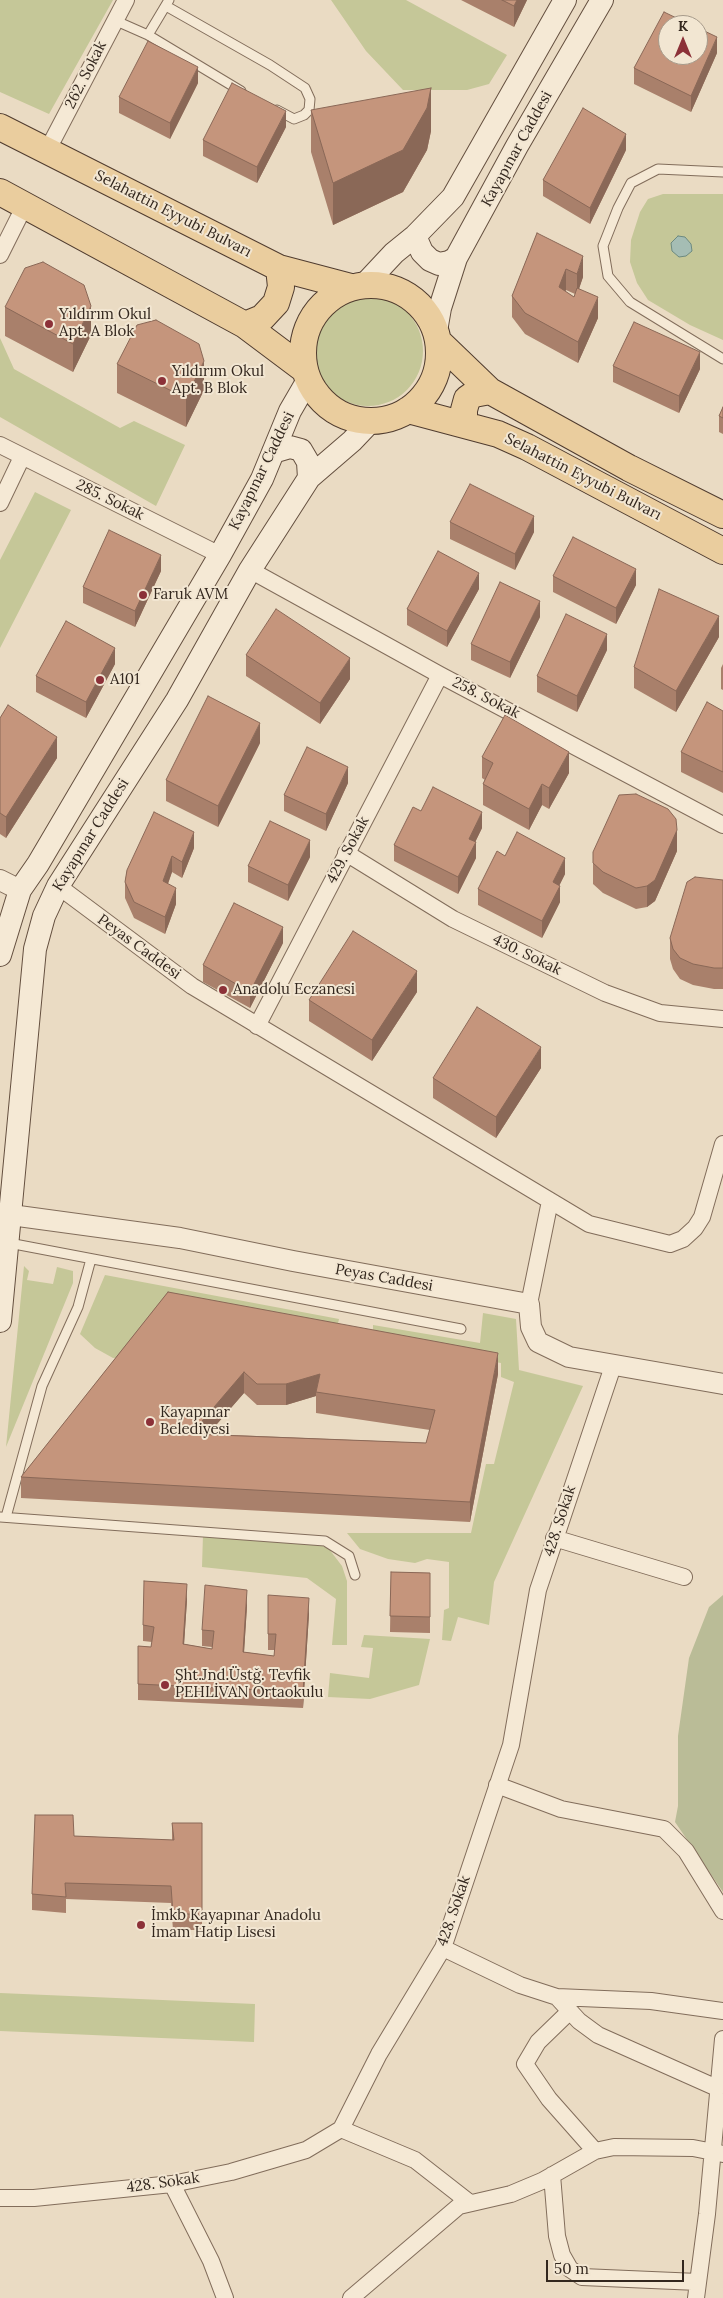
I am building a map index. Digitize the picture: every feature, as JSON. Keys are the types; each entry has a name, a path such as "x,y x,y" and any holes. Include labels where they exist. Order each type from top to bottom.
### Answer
{"main road":[{"name":"Kayapınar Caddesi","path":"358,286 415,236 453,197 565,0"},
{"name":"Kayapınar Caddesi","path":"437,336 440,308 456,258 517,146 602,0"},
{"name":"Selahattin Eyyubi Bulvarı","path":"0,127 278,268 358,286"},
{"path":"0,192 245,325 306,375 318,396 333,410 351,418 371,421 390,418 408,410 423,397 434,380 439,361 437,336 425,311 409,296 388,287 358,286 332,296 317,310 306,329 302,349 306,375"},
{"path":"415,236 422,252 430,260 439,264 456,258"},
{"path":"245,325 262,318 276,303 281,287 278,268"},
{"name":"Selahattin Eyyubi Bulvarı","path":"437,336 490,392 629,468 723,515"},
{"name":"Kayapınar Caddesi","path":"0,955 10,885 38,864 220,555 262,479 306,375"},
{"path":"464,424 464,410 467,399 474,394 490,392"},
{"name":"Selahattin Eyyubi Bulvarı","path":"408,410 464,424 528,446 723,551"},
{"name":"Kayapınar Caddesi","path":"0,1321 35,949 44,916 58,886 177,700 250,570 309,478 352,441 371,421"},
{"path":"273,452 290,447 301,450 308,462 309,478"}],"street":[{"name":"262. Sokak","path":"47,150 126,0"},
{"path":"0,255 26,205"},
{"name":"285. Sokak","path":"0,445 220,555"},
{"path":"0,503 22,457"},
{"name":"258. Sokak","path":"250,570 440,675 723,825"},
{"name":"429. Sokak","path":"258,1026 346,853 440,675"},
{"name":"430. Sokak","path":"346,853 453,919 605,993 660,1013 723,1019"},
{"name":"Peyas Caddesi","path":"58,886 192,986 589,1224 670,1244 683,1239 695,1228 702,1217 723,1144"},
{"path":"550,1201 529,1304 531,1327 538,1342 569,1357 723,1384"},
{"name":"Peyas Caddesi","path":"11,1215 180,1238 293,1261 529,1304"},
{"name":"428. Sokak","path":"0,2198 34,2198 172,2184 231,2172 306,2150 341,2128 379,2054 443,1948 510,1745 538,1590 613,1366"},
{"path":"554,1538 684,1577"},
{"path":"497,1785 561,1809 664,1829 686,1851 723,1911"},
{"path":"443,1948 520,1985 557,1997 651,2001 723,2011"},
{"path":"557,1997 598,2035 717,2088"},
{"path":"570,2011 538,2042 524,2064 549,2099 595,2150"},
{"path":"552,2175 557,2236 562,2255 570,2269 582,2277 697,2290 717,2153 717,2088 723,2039"},
{"path":"341,2128 415,2160 470,2203"},
{"path":"351,2298 459,2206 510,2194 552,2175 595,2150 614,2148 693,2148 717,2153"},
{"path":"172,2184 211,2261 225,2298"}],"lane":[{"path":"148,35 168,3 305,88 310,99 309,110 294,119 270,107"},
{"path":"114,20 148,35 246,94"},
{"path":"723,172 658,170 631,183 602,246 608,276 630,302 723,359"},
{"path":"8,1243 461,1329"},
{"path":"91,1259 78,1307 42,1386 3,1517 325,1541 349,1556 355,1575"}],"green space":[{"path":"0,0 113,0 49,114 0,92"},
{"path":"331,0 406,0 507,55 489,84 467,90 403,90 366,51"},
{"path":"663,194 723,194 723,340 690,325 648,300 637,283 630,262 631,240 640,212 648,199"},
{"path":"368,296 389,300 407,312 419,330 423,351 419,372 407,390 389,402 368,406 347,402 329,390 317,372 313,351 317,330 329,312 347,300"},
{"path":"0,338 14,369 120,428 134,421 185,445 156,506 0,417"},
{"path":"35,492 71,510 0,648 0,560"},
{"path":"24,1266 29,1271 27,1280 53,1284 57,1267 73,1271 73,1283 6,1447"},
{"path":"105,1275 339,1319 335,1337 113,1358 95,1348 80,1334"},
{"path":"483,1313 516,1319 519,1370 583,1386 494,1582 489,1625 458,1617 451,1641 442,1640 444,1610 449,1608 449,1562 427,1559 415,1563 388,1559 360,1549 347,1533 471,1533 486,1464 494,1464 514,1382 501,1377 501,1363 395,1346 373,1330 373,1325 480,1343"},
{"path":"203,1535 320,1545 329,1549 342,1566 347,1581 347,1645 332,1645 336,1599 307,1578 202,1567"},
{"path":"723,1595 723,1892 675,1822 678,1806 678,1736 689,1658 709,1607"},
{"path":"364,1635 430,1639 419,1685 370,1699 328,1697 330,1673 369,1678 373,1648 361,1647"},
{"path":"0,1993 255,2004 254,2042 0,2031"}],"shaded area":[{"path":"678,236 685,237 691,244 692,251 686,256 679,257 672,251 671,243"}],"building":[{"path":"502,0 517,0 514,6"},
{"path":"658,23 658,65 705,65 691,96 634,68"},
{"path":"708,33 717,37 708,57"},
{"path":"148,41 198,67 170,123 119,97"},
{"path":"232,83 286,111 257,167 203,140"},
{"path":"431,88 427,108 403,150 333,183 311,110"},
{"path":"583,108 626,134 590,208 543,180"},
{"path":"537,233 583,256 577,274 566,269 559,287 574,297 577,288 598,297 578,342 525,313 512,296"},
{"path":"43,262 84,285 91,306 73,344 5,307 25,268"},
{"path":"156,320 199,344 204,361 186,398 117,364 137,325"},
{"path":"634,322 700,352 679,396 613,366"},
{"path":"723,407 723,418 719,416"},
{"path":"470,484 534,516 515,554 450,522"},
{"path":"109,530 161,555 135,611 83,587"},
{"path":"573,537 636,569 616,608 553,576"},
{"path":"438,551 479,573 447,631 407,609"},
{"path":"500,582 540,601 510,662 471,644"},
{"path":"659,589 719,616 676,691 634,667"},
{"path":"276,609 350,658 320,703 246,655"},
{"path":"566,614 607,634 577,696 537,676"},
{"path":"66,621 115,648 86,702 36,676"},
{"path":"208,696 260,723 218,806 166,780"},
{"path":"707,702 723,711 723,772 681,752"},
{"path":"8,705 57,737 6,817 0,813 0,718"},
{"path":"505,715 569,752 549,788 542,784 529,809 483,784 493,763 482,757"},
{"path":"307,747 348,767 326,814 284,795"},
{"path":"433,787 482,812 469,839 476,842 458,877 394,845 413,807 421,811"},
{"path":"636,794 668,809 676,819 677,830 655,880 647,886 636,888 603,872 593,863 593,852 619,795"},
{"path":"154,812 194,832 182,862 172,856 163,881 176,888 165,917 134,902 125,882 127,870"},
{"path":"270,821 310,840 288,885 248,866"},
{"path":"517,832 565,858 553,882 560,886 542,921 478,889 497,851 505,856"},
{"path":"695,877 723,880 723,968 693,964 680,958 673,949 670,938 687,882"},
{"path":"234,903 283,927 250,992 203,965"},
{"path":"353,931 417,971 372,1040 309,1000"},
{"path":"477,1007 541,1047 496,1117 433,1078"},
{"name":"Kayapınar Belediyesi","path":"168,1292 498,1353 470,1502 21,1477","holes":["244,1372 257,1384 286,1384 320,1374 316,1392 435,1410 426,1443 191,1434"]},
{"path":"391,1572 430,1573 430,1617 390,1616"},
{"path":"144,1581 187,1584 183,1644 212,1649 214,1631 202,1630 205,1585 247,1590 243,1652 274,1656 276,1634 268,1634 268,1595 309,1598 303,1692 138,1684 138,1646 151,1647 154,1627 143,1625"},
{"path":"35,1815 73,1815 74,1836 174,1840 172,1823 202,1823 202,1914 173,1914 171,1886 65,1883 66,1897 32,1894"}],"place":[{"name":"Yıldırım Okul Apt. A Blok","path":"49,324"},
{"name":"Yıldırım Okul Apt. B Blok","path":"162,381"},
{"name":"Faruk AVM","path":"143,595"},
{"name":"A101","path":"100,680"},
{"name":"Anadolu Eczanesi","path":"223,990"},
{"name":"Kayapınar Belediyesi","path":"150,1422"},
{"name":"Şht.Jnd.Üstğ. Tevfik PEHLİVAN Ortaokulu","path":"165,1685"},
{"name":"İmkb Kayapınar Anadolu İmam Hatip Lisesi","path":"141,1925"}]}
